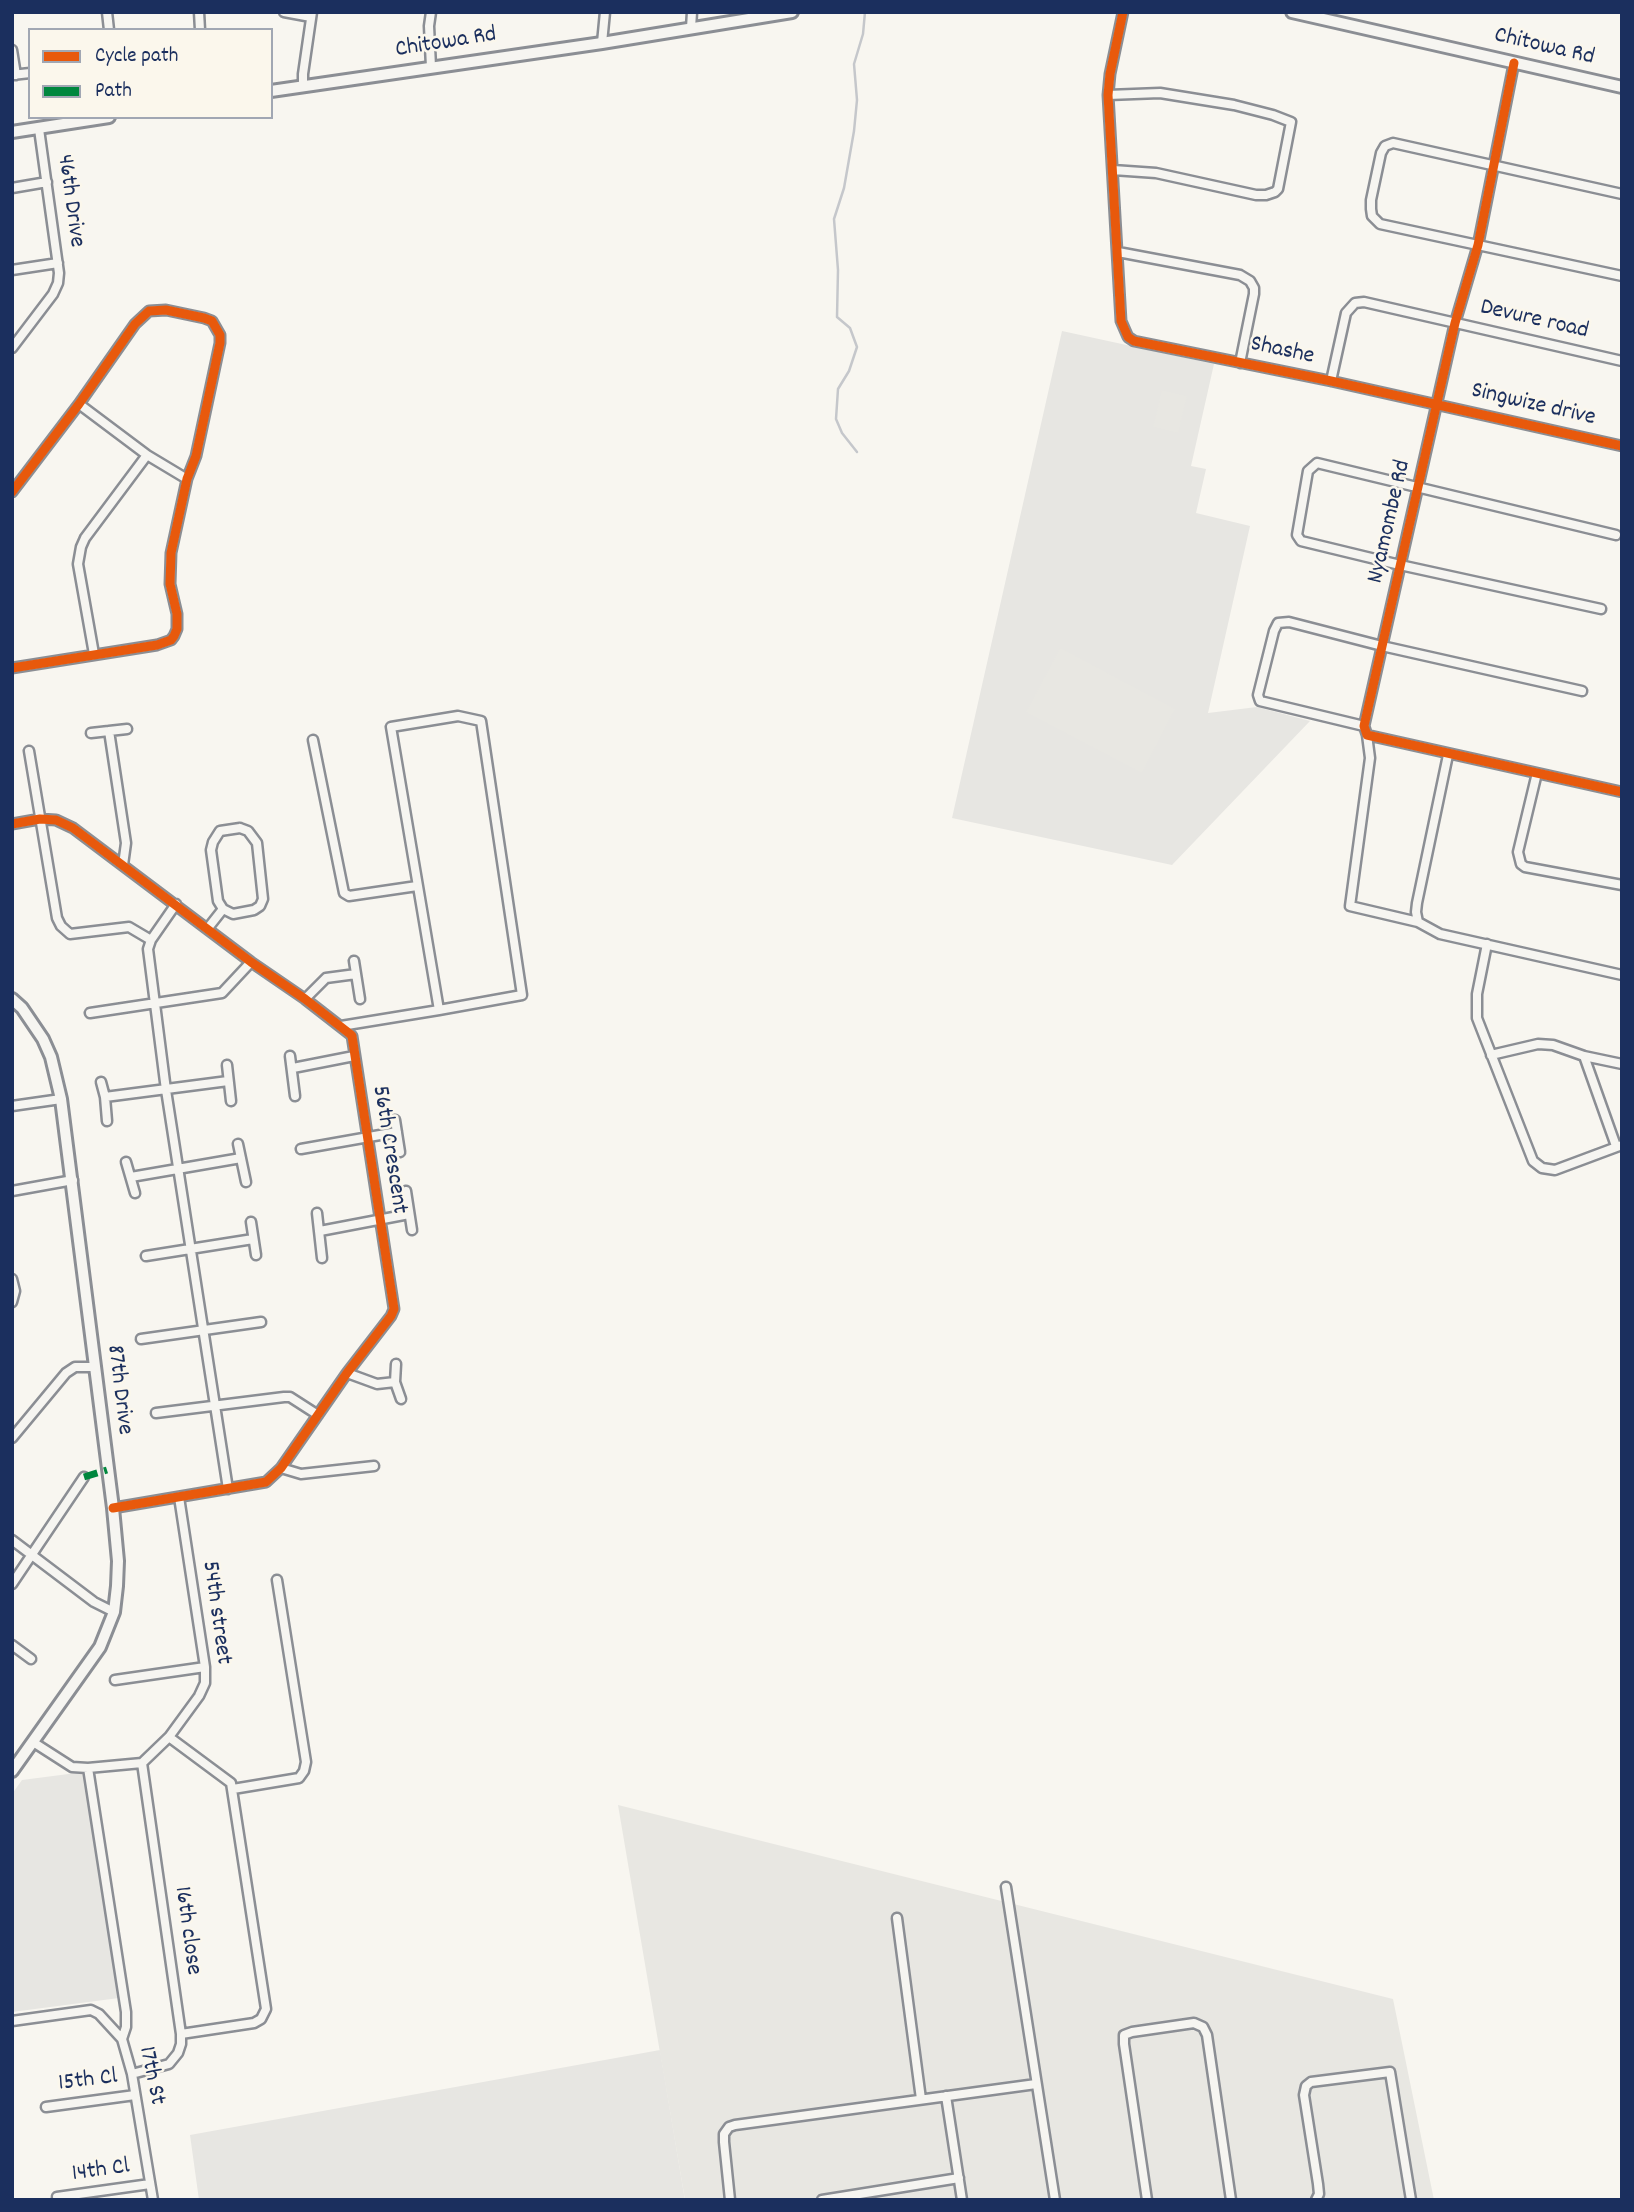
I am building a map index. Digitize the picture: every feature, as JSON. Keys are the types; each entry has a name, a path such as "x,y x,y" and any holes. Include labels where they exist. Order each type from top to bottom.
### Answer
{"street":[{"path":"284,12 311,15 303,86"},
{"path":"431,12 431,67"},
{"path":"603,43 605,12"},
{"path":"691,28 692,12"},
{"name":"Chitowa Rd","path":"273,91 603,43 792,12"},
{"path":"1123,12 1108,95 1118,252 1240,275 1250,281 1254,294 1240,363"},
{"name":"Chitowa Rd","path":"1292,12 1341,18 1514,63 1622,87"},
{"path":"12,50 14,75"},
{"name":"Nyamombe Rd","path":"1418,922 1350,906 1370,758 1365,731 1436,404 1455,323 1478,245 1514,63"},
{"path":"1108,95 1160,93 1234,105 1291,122 1278,188 1266,195 1156,173 1112,170"},
{"path":"12,132 95,119"},
{"name":"46th Drive","path":"12,348 58,283 58,263 38,128"},
{"path":"1622,194 1402,144 1388,144 1381,153 1371,200 1372,216 1380,224 1622,276"},
{"path":"12,188 47,182"},
{"name":"Shashe","path":"1118,252 1121,321 1124,330 1134,341 1436,404"},
{"path":"12,270 58,263"},
{"name":"Devure road","path":"1331,381 1346,313 1355,303 1364,302 1622,360"},
{"path":"12,492 135,324 149,311 166,310 212,321 220,343 197,456 187,479 170,562 170,584 177,614 174,636 171,640 157,645 12,668"},
{"path":"79,404 147,455 187,479"},
{"name":"Singwize drive","path":"1436,404 1622,446"},
{"path":"94,654 78,564 79,556 85,538 147,455"},
{"path":"1601,609 1301,541 1297,535 1308,471 1317,463 1616,535"},
{"path":"1582,691 1289,622 1275,625 1258,695 1264,703 1448,755 1622,792"},
{"path":"341,1026 439,1010 522,995 481,721 458,716 391,727 439,1010"},
{"path":"91,733 127,729"},
{"path":"109,731 127,843 123,865"},
{"path":"313,740 344,893 349,896 417,886"},
{"path":"29,751 57,918 61,926 70,934 129,927 150,940"},
{"path":"1448,755 1417,903 1418,922 1440,934 1622,975"},
{"path":"1537,773 1518,852 1521,864 1525,867 1622,885"},
{"name":"56th Crescent","path":"12,824 40,819 56,820 73,828 352,1036 394,1309 281,1468 263,1483 113,1508"},
{"path":"240,828 248,831 257,843 262,899 260,906 254,910 233,914 223,909 218,901 211,850 220,831 240,828"},
{"path":"176,904 150,940 148,949 166,1090 228,1489"},
{"path":"208,928 223,909"},
{"path":"1487,944 1477,994 1477,1018 1536,1165 1542,1168 1555,1170 1619,1145 1584,1056"},
{"path":"354,961 360,999"},
{"path":"90,1013 222,993 251,962"},
{"path":"305,999 326,978 356,974"},
{"name":"87th Drive","path":"12,999 22,1008 43,1039 51,1057 61,1099 118,1561 114,1612 100,1647 12,1771"},
{"path":"1491,1055 1538,1044 1553,1045 1584,1056 1622,1064"},
{"path":"290,1056 295,1096"},
{"path":"293,1068 354,1056"},
{"path":"227,1065 231,1101"},
{"path":"105,1097 228,1081"},
{"path":"101,1082 107,1121"},
{"path":"12,1106 61,1099"},
{"path":"396,1120 400,1152"},
{"path":"301,1149 397,1132"},
{"path":"238,1144 246,1182"},
{"path":"131,1177 241,1158"},
{"path":"127,1161 135,1192"},
{"path":"12,1191 73,1180"},
{"path":"406,1191 412,1230"},
{"path":"317,1213 322,1258"},
{"path":"320,1231 409,1214"},
{"path":"251,1222 256,1255"},
{"path":"146,1256 253,1239"},
{"path":"12,1279 15,1292 12,1302"},
{"path":"141,1339 261,1322"},
{"path":"396,1364 396,1382 401,1399"},
{"path":"12,1438 66,1373 75,1367 94,1367"},
{"path":"347,1373 377,1384 396,1382"},
{"path":"156,1413 290,1397 318,1415"},
{"path":"281,1468 301,1474 374,1466"},
{"path":"12,1584 84,1477"},
{"name":"54th street","path":"142,1763 169,1737 202,1690 205,1667 179,1497"},
{"path":"12,1540 94,1602 114,1612"},
{"path":"233,1789 299,1778 306,1762 276,1580"},
{"path":"12,1646 31,1659"},
{"path":"115,1680 205,1667"},
{"path":"132,2074 169,2064 178,2053 181,2034 254,2023 261,2019 266,2009 233,1789 228,1779 169,1737"},
{"path":"33,1742 72,1767 142,1763"},
{"name":"16th close","path":"142,1763 181,2034"},
{"path":"88,1768 126,2012 127,2027 122,2039"},
{"path":"1006,1887 1055,2200"},
{"path":"897,1918 921,2099"},
{"name":"17th St","path":"12,2021 91,2010 99,2014 122,2039 132,2074 153,2200"},
{"path":"1147,2200 1124,2035 1194,2023 1203,2028 1207,2035 1231,2200"},
{"path":"1316,2200 1319,2194 1304,2095 1306,2086 1311,2082 1390,2072 1411,2200"},
{"path":"730,2200 724,2142 724,2134 729,2127 1036,2084"},
{"name":"15th Cl","path":"46,2107 135,2095"},
{"path":"946,2096 962,2200"},
{"path":"822,2200 959,2178"},
{"name":"14th Cl","path":"57,2197 150,2184"}],"shaded area":[{"path":"1062,331 1214,364 1191,466 1206,469 1196,513 1250,526 1208,713 1257,707 1310,721 1172,865 952,818"},
{"path":"1162,390 1187,396 1178,433 1153,427"},
{"path":"1060,648 1175,709 1142,773 1026,712"},
{"path":"84,1772 119,1998 12,2012 12,1794 22,1780"},
{"path":"618,1805 1393,1999 1434,2200 685,2200"},
{"path":"660,2050 685,2200 199,2200 190,2135"}],"waterway":[{"path":"857,452 842,433 836,419 838,389 849,371 857,347 850,328 837,317 838,270 834,219 844,188 854,131 857,100 854,64 863,34 865,12"}],"marked path":[{"path":"84,1477 107,1470"}],"cycle path":[{"path":"1123,12 1108,95 1121,321 1128,337 1134,341 1331,381 1622,446"},
{"path":"1514,63 1478,245 1455,323 1364,726 1367,735 1622,792"},
{"path":"12,492 135,324 149,311 166,310 212,321 220,335 220,343 196,456 187,479 171,553 170,584 177,614 174,636 171,640 157,645 12,668"},
{"path":"12,824 40,819 56,820 73,828 352,1036 394,1309 281,1468 266,1482 113,1508"}]}
